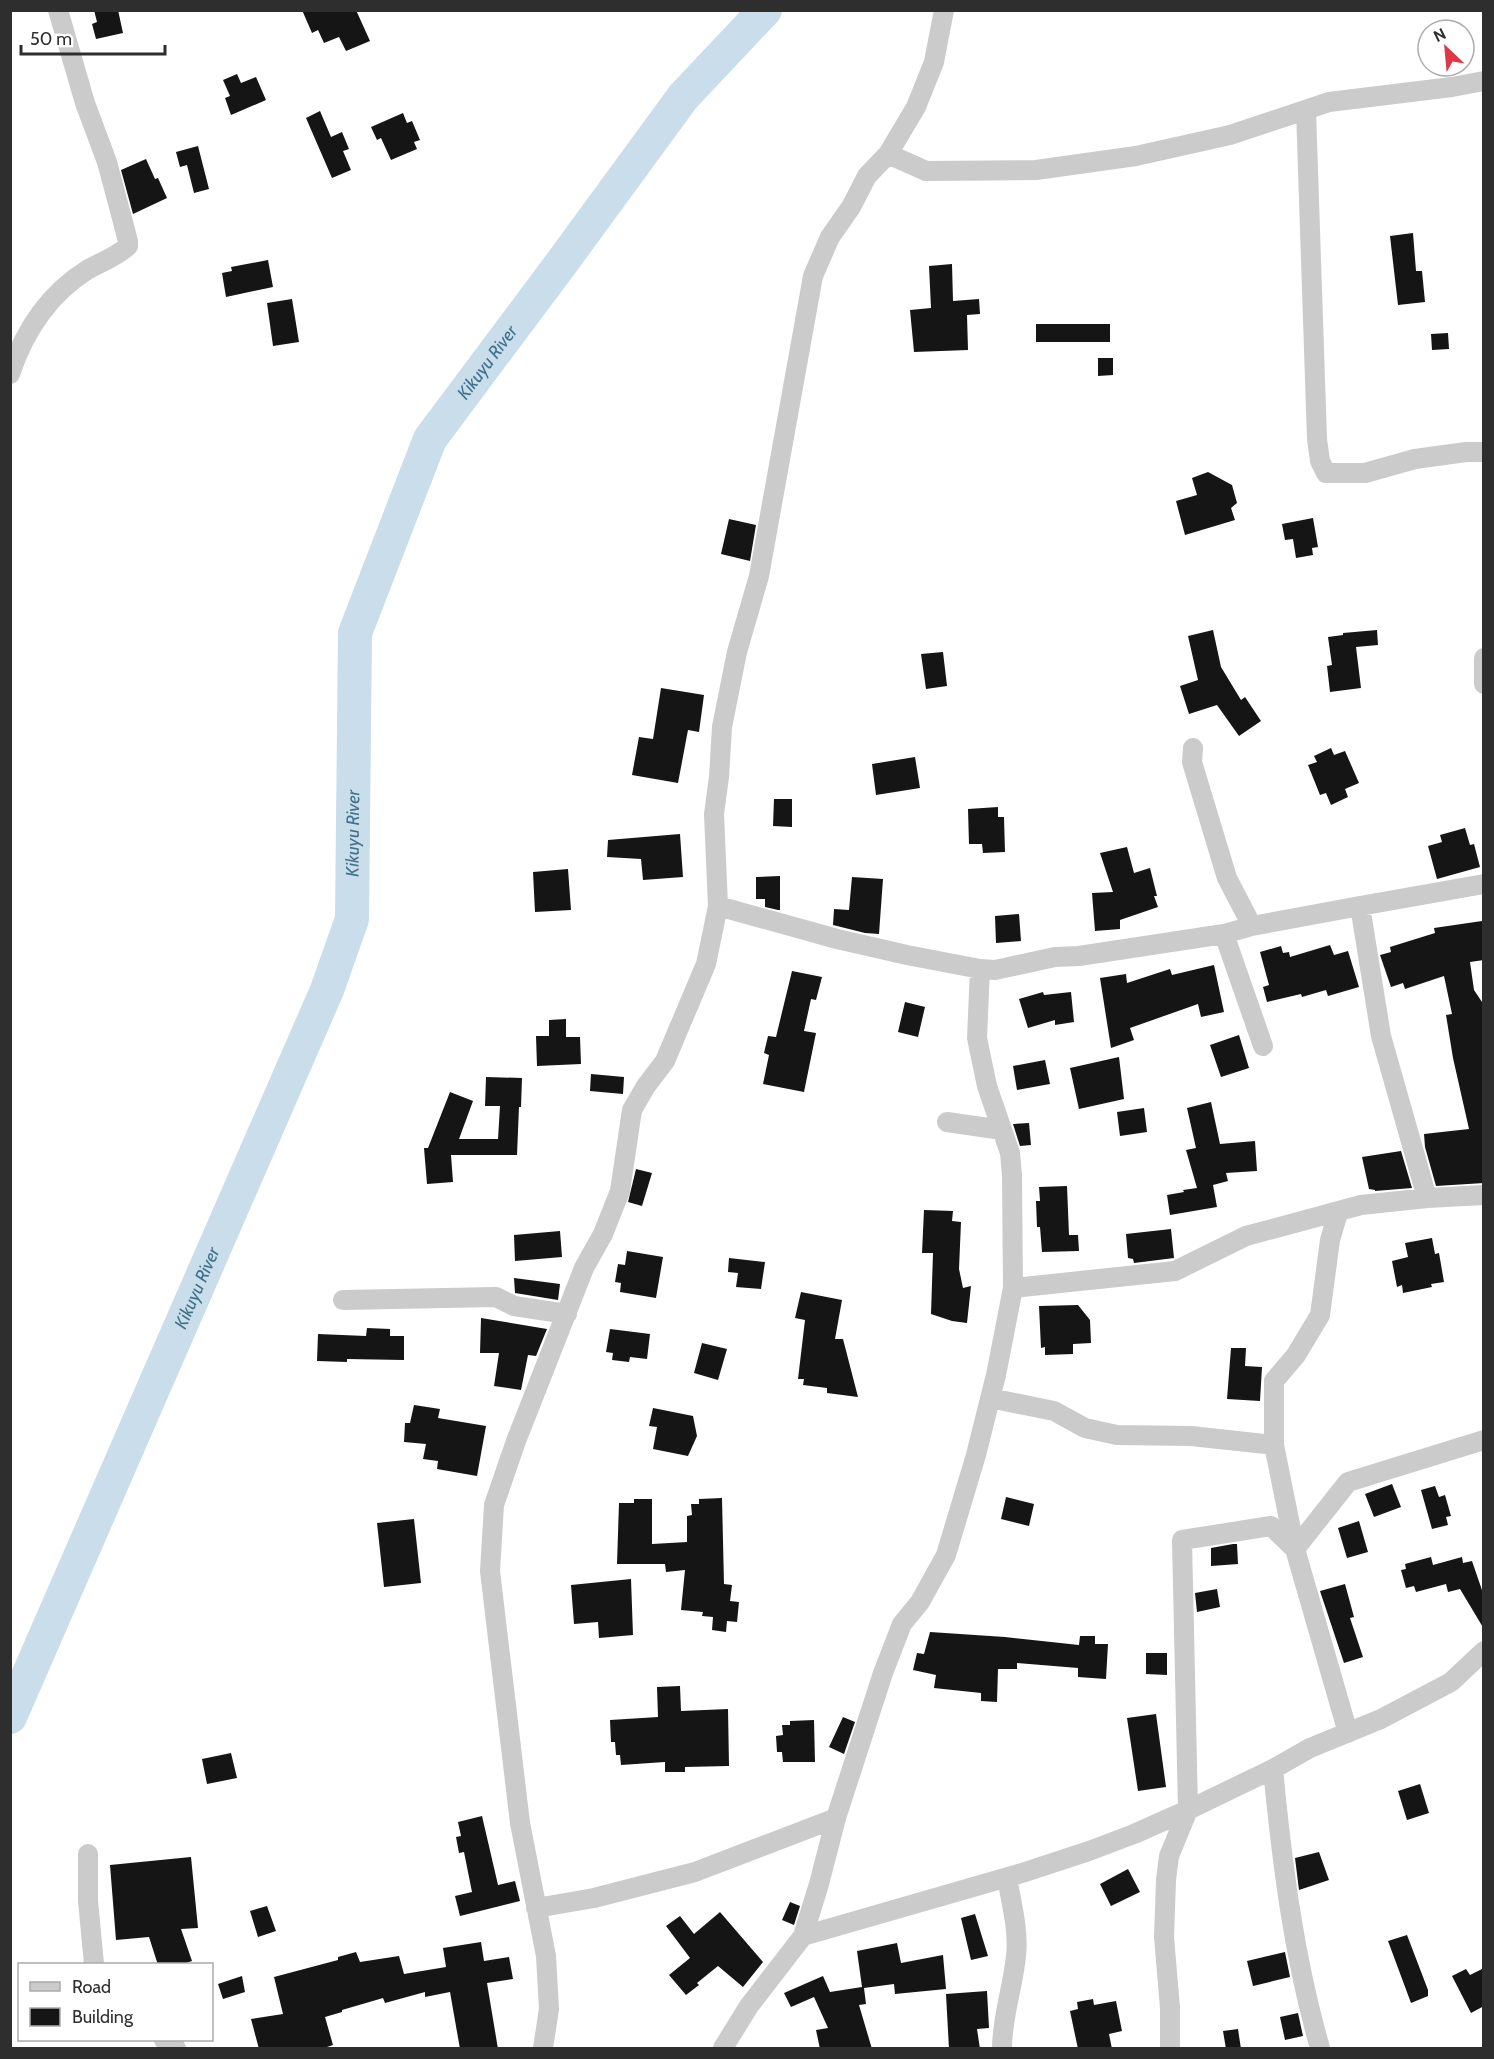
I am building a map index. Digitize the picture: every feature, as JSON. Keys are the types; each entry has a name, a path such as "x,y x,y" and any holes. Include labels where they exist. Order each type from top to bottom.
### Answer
{"street":[{"path":"10,374 29,331 55,296 67,284 128,246 107,162 85,103 58,10"},
{"path":"543,2049 549,2009 546,1956 520,1823 490,1571 494,1505 516,1441 584,1268 603,1234 620,1191 632,1110 665,1061 706,964 718,906 714,814 722,727 737,652 759,576 813,276 830,237 867,176 888,154 920,98 934,62 944,10"},
{"path":"888,154 926,171 1035,170 1136,156 1230,135 1329,102 1484,81"},
{"path":"1306,110 1317,439 1320,461 1326,473 1365,473 1415,459 1466,452 1484,452"},
{"path":"1484,658 1482,665 1484,684"},
{"path":"1193,748 1192,762 1227,878 1252,926"},
{"path":"718,906 837,939 907,955 996,970 1055,957 1079,956 1224,934 1252,926 1484,885"},
{"path":"1360,906 1381,1036 1426,1198"},
{"path":"1224,934 1263,1046"},
{"path":"723,2049 749,2006 803,1936 836,1818 875,1696 902,1624 920,1602 946,1555 976,1455 990,1398 1013,1288 1012,1174 1010,1153 987,1086 977,1038 980,969"},
{"path":"947,1122 1002,1130"},
{"path":"1013,1288 1175,1271 1246,1236 1361,1205 1484,1195"},
{"path":"1338,1213 1330,1240 1320,1315 1296,1355 1274,1381 1274,1445 1295,1549 1348,1733"},
{"path":"343,1300 496,1297 514,1306 567,1314"},
{"path":"990,1398 1054,1411 1086,1428 1117,1435 1191,1436 1274,1445"},
{"path":"1295,1549 1348,1482 1484,1440"},
{"path":"1170,2049 1170,2008 1164,1937 1166,1880 1169,1856 1188,1810 1182,1540 1271,1526 1295,1549"},
{"path":"803,1936 1089,1851 1188,1810 1273,1769 1310,1748 1381,1719 1451,1682 1484,1651"},
{"path":"1273,1769 1282,1858 1306,2000 1320,2049"},
{"path":"536,1908 594,1898 694,1872 836,1818"},
{"path":"88,1854 88,1901 94,1963"},
{"path":"1002,2049 1005,2018 1017,1953 1015,1922 1007,1877"}],"building":[{"path":"94,10 118,10 123,33 96,39 92,24 97,22"},
{"path":"302,10 356,10 370,41 346,51 339,37 324,43 318,30 312,33"},
{"path":"237,74 241,83 256,77 266,100 231,115 225,98 230,96 223,80"},
{"path":"320,111 331,137 342,132 349,149 343,151 351,170 332,178 306,118"},
{"path":"403,113 407,123 412,121 420,140 414,142 417,149 391,160 381,138 377,140 371,127"},
{"path":"198,146 209,189 194,193 187,165 180,167 176,152"},
{"path":"146,159 167,198 133,214 121,170"},
{"path":"1413,233 1416,271 1422,271 1425,302 1398,305 1390,236"},
{"path":"268,260 273,287 226,297 222,273 232,271 231,267"},
{"path":"952,264 953,301 979,299 980,314 967,315 968,350 914,352 910,310 931,308 929,266"},
{"path":"292,299 299,342 273,346 267,303"},
{"path":"1036,324 1110,324 1110,342 1036,342"},
{"path":"1448,333 1449,349 1432,350 1431,334"},
{"path":"1098,358 1113,358 1113,375 1098,376"},
{"path":"1208,472 1232,485 1237,503 1231,508 1235,520 1185,535 1176,501 1197,495 1192,478"},
{"path":"1313,518 1318,547 1312,548 1313,555 1296,558 1293,539 1285,540 1282,524"},
{"path":"729,519 756,525 750,561 721,554"},
{"path":"1213,630 1221,667 1241,700 1245,697 1261,721 1239,736 1217,705 1189,714 1180,686 1198,680 1188,636"},
{"path":"1377,630 1378,645 1356,647 1361,688 1330,692 1327,666 1332,665 1328,637 1343,635 1343,633"},
{"path":"943,652 947,686 926,689 921,654"},
{"path":"661,688 704,695 699,732 688,730 678,783 632,775 639,737 653,739"},
{"path":"1331,748 1334,755 1345,751 1359,783 1345,789 1348,797 1331,805 1326,793 1320,795 1308,765 1317,762 1314,756"},
{"path":"915,757 920,788 876,795 872,764"},
{"path":"774,799 792,799 792,827 773,826"},
{"path":"998,807 998,817 1004,817 1005,852 983,853 982,844 969,844 968,809"},
{"path":"1465,828 1470,845 1474,844 1480,867 1437,879 1428,846 1442,842 1440,835"},
{"path":"680,834 683,877 643,880 641,859 607,857 608,840"},
{"path":"1127,847 1134,873 1150,868 1158,907 1120,920 1120,929 1095,931 1092,893 1113,892 1100,853"},
{"path":"568,869 571,910 535,912 533,872"},
{"path":"780,876 780,910 765,907 765,899 756,899 756,877"},
{"path":"852,877 883,879 879,934 833,925 834,909 849,910"},
{"path":"1019,914 1021,941 996,943 995,916"},
{"path":"1482,921 1484,960 1470,962 1474,990 1484,1005 1484,1183 1436,1186 1425,1147 1424,1134 1469,1129 1453,1058 1446,1015 1452,1014 1444,976 1405,989 1403,983 1391,987 1380,955 1391,952 1390,947 1435,933 1434,928"},
{"path":"1330,945 1334,955 1348,951 1359,987 1328,996 1326,990 1302,997 1301,994 1267,1002 1263,987 1269,985 1260,952 1281,946 1283,953 1289,952 1290,957"},
{"path":"1214,965 1224,1012 1201,1017 1198,1004 1130,1028 1134,1040 1111,1048 1100,978 1126,974 1127,983 1170,969 1172,975"},
{"path":"792,971 822,977 816,1000 811,999 804,1031 816,1033 804,1092 763,1084 769,1055 764,1053 768,1036 776,1037"},
{"path":"1043,992 1044,995 1071,992 1074,1022 1055,1025 1055,1020 1028,1028 1019,999"},
{"path":"905,1002 925,1007 918,1037 898,1032"},
{"path":"566,1019 566,1037 580,1037 581,1064 537,1066 536,1036 549,1036 549,1020"},
{"path":"1239,1035 1249,1068 1221,1077 1210,1045"},
{"path":"1119,1057 1124,1099 1079,1109 1070,1068"},
{"path":"1045,1060 1050,1084 1017,1090 1013,1066"},
{"path":"591,1074 624,1077 623,1094 590,1091"},
{"path":"486,1077 522,1078 517,1155 451,1155 453,1182 427,1184 424,1148 428,1148 450,1092 473,1101 459,1139 498,1139 500,1106 485,1106"},
{"path":"1211,1102 1220,1144 1255,1141 1257,1171 1226,1173 1228,1181 1213,1185 1217,1207 1170,1215 1167,1195 1197,1188 1186,1150 1196,1148 1187,1108"},
{"path":"1144,1108 1147,1132 1120,1136 1117,1112"},
{"path":"1029,1123 1031,1145 1020,1146 1013,1124"},
{"path":"1401,1151 1412,1188 1375,1191 1369,1189 1362,1157"},
{"path":"636,1169 652,1173 642,1206 628,1202"},
{"path":"1067,1186 1069,1235 1078,1235 1079,1251 1042,1252 1040,1227 1037,1227 1036,1201 1040,1201 1039,1187"},
{"path":"924,1210 953,1211 952,1221 961,1222 959,1269 963,1288 971,1286 967,1323 931,1314 933,1253 922,1253"},
{"path":"1171,1229 1174,1258 1134,1263 1133,1259 1128,1258 1126,1234"},
{"path":"560,1231 562,1257 515,1261 514,1235"},
{"path":"1432,1238 1435,1254 1439,1253 1444,1282 1403,1293 1402,1285 1397,1287 1392,1261 1408,1257 1405,1243"},
{"path":"627,1251 663,1257 656,1298 620,1292 621,1283 615,1282 618,1264 625,1265"},
{"path":"729,1258 765,1262 761,1289 736,1287 738,1273 728,1272"},
{"path":"514,1278 560,1284 558,1300 515,1293"},
{"path":"801,1292 842,1300 835,1339 843,1339 858,1397 827,1393 827,1388 803,1385 804,1379 798,1379 805,1320 795,1318"},
{"path":"1078,1305 1090,1320 1091,1343 1073,1344 1073,1354 1045,1355 1045,1347 1041,1348 1039,1306"},
{"path":"481,1318 547,1329 536,1356 528,1355 521,1390 494,1386 499,1353 480,1353"},
{"path":"367,1328 390,1329 390,1336 404,1336 404,1360 317,1361 318,1334 366,1336"},
{"path":"610,1329 650,1334 647,1359 630,1357 629,1362 612,1360 613,1353 606,1352"},
{"path":"702,1343 727,1349 718,1380 694,1373"},
{"path":"1231,1348 1246,1348 1245,1366 1262,1367 1260,1401 1227,1399"},
{"path":"414,1405 440,1409 438,1418 486,1426 477,1476 437,1469 438,1461 423,1459 426,1444 404,1442 405,1423 410,1423"},
{"path":"653,1408 693,1416 697,1436 688,1456 653,1449 657,1427 649,1426"},
{"path":"1392,1484 1401,1507 1374,1517 1365,1494"},
{"path":"1435,1486 1439,1497 1445,1495 1451,1516 1446,1517 1448,1525 1432,1529 1421,1490"},
{"path":"1006,1497 1034,1504 1029,1526 1001,1519"},
{"path":"722,1498 724,1584 732,1585 730,1601 739,1602 737,1622 727,1621 726,1632 712,1630 713,1617 702,1616 703,1612 681,1610 685,1570 666,1572 665,1564 617,1564 619,1503 634,1503 634,1499 652,1499 652,1544 687,1542 687,1516 692,1515 691,1504 699,1504 699,1499"},
{"path":"414,1519 421,1583 384,1587 377,1523"},
{"path":"1359,1521 1368,1552 1347,1558 1338,1528"},
{"path":"1237,1544 1238,1564 1211,1566 1211,1548"},
{"path":"1431,1557 1433,1565 1462,1557 1463,1563 1472,1561 1484,1596 1484,1629 1460,1589 1448,1592 1446,1584 1416,1592 1414,1586 1406,1588 1401,1570 1406,1569 1405,1564"},
{"path":"631,1579 633,1635 599,1638 598,1622 574,1624 571,1585"},
{"path":"1345,1584 1354,1617 1350,1618 1363,1657 1344,1663 1320,1591"},
{"path":"1217,1589 1220,1607 1197,1612 1195,1593"},
{"path":"930,1632 1079,1645 1080,1636 1095,1636 1095,1644 1108,1644 1106,1679 1078,1677 1078,1668 1017,1663 1017,1669 998,1669 997,1702 981,1701 981,1693 934,1688 936,1675 913,1670 917,1653 924,1654"},
{"path":"1146,1653 1167,1653 1167,1675 1146,1674"},
{"path":"680,1686 681,1711 728,1709 729,1766 685,1767 685,1772 665,1772 665,1762 621,1765 620,1755 616,1755 615,1742 611,1742 610,1720 658,1717 657,1687"},
{"path":"1156,1714 1166,1787 1138,1791 1127,1718"},
{"path":"843,1717 855,1722 844,1754 829,1747"},
{"path":"814,1720 815,1762 783,1762 782,1752 777,1752 776,1736 783,1735 782,1725 790,1725 790,1721"},
{"path":"231,1753 237,1778 207,1784 202,1759"},
{"path":"1420,1784 1429,1813 1407,1820 1398,1791"},
{"path":"482,1816 498,1885 515,1881 520,1901 460,1916 455,1896 472,1892 464,1852 459,1853 456,1837 461,1836 458,1822"},
{"path":"1319,1852 1329,1880 1299,1890 1295,1858"},
{"path":"191,1857 198,1928 181,1929 192,1961 157,1963 149,1937 116,1940 110,1865"},
{"path":"1128,1869 1140,1892 1111,1906 1100,1884"},
{"path":"790,1902 800,1906 794,1925 782,1920"},
{"path":"267,1906 276,1931 258,1937 250,1911"},
{"path":"720,1912 763,1962 743,1987 718,1966 686,1995 669,1975 690,1958 666,1926 680,1916 694,1934"},
{"path":"975,1914 988,1956 971,1960 961,1918"},
{"path":"1407,1935 1428,1990 1428,1996 1411,2003 1388,1941"},
{"path":"481,1942 484,1961 509,1957 513,1979 487,1983 498,2049 460,2049 450,1992 425,1997 425,1992 385,2003 383,1998 325,2017 333,2045 321,2049 259,2049 251,2019 283,2014 274,1977 338,1960 338,1957 356,1952 360,1962 399,1956 404,1974 446,1967 443,1948"},
{"path":"897,1943 901,1963 943,1955 946,1989 895,1994 894,1984 864,1988 866,2004 859,2005 872,2049 820,2049 816,2030 828,2028 814,1997 791,2007 784,1993 823,1976 830,1992 862,1987 857,1951"},
{"path":"1285,1952 1290,1977 1253,1986 1247,1961"},
{"path":"1484,1968 1484,2006 1471,2013 1452,1976 1466,1969 1470,1975"},
{"path":"242,1976 245,1992 223,1999 218,1984"},
{"path":"987,1991 989,2028 977,2029 980,2049 949,2049 946,1994"},
{"path":"1093,1999 1094,2005 1116,2001 1122,2031 1109,2034 1112,2049 1078,2049 1070,2011 1078,2009 1077,2002"},
{"path":"1298,2013 1303,2036 1285,2040 1280,2017"},
{"path":"1238,2029 1241,2049 1226,2049 1223,2031"}],"waterway":[{"name":"Kikuyu River","path":"10,1717 327,990 352,919 355,633 430,439 683,97 765,10"}]}
